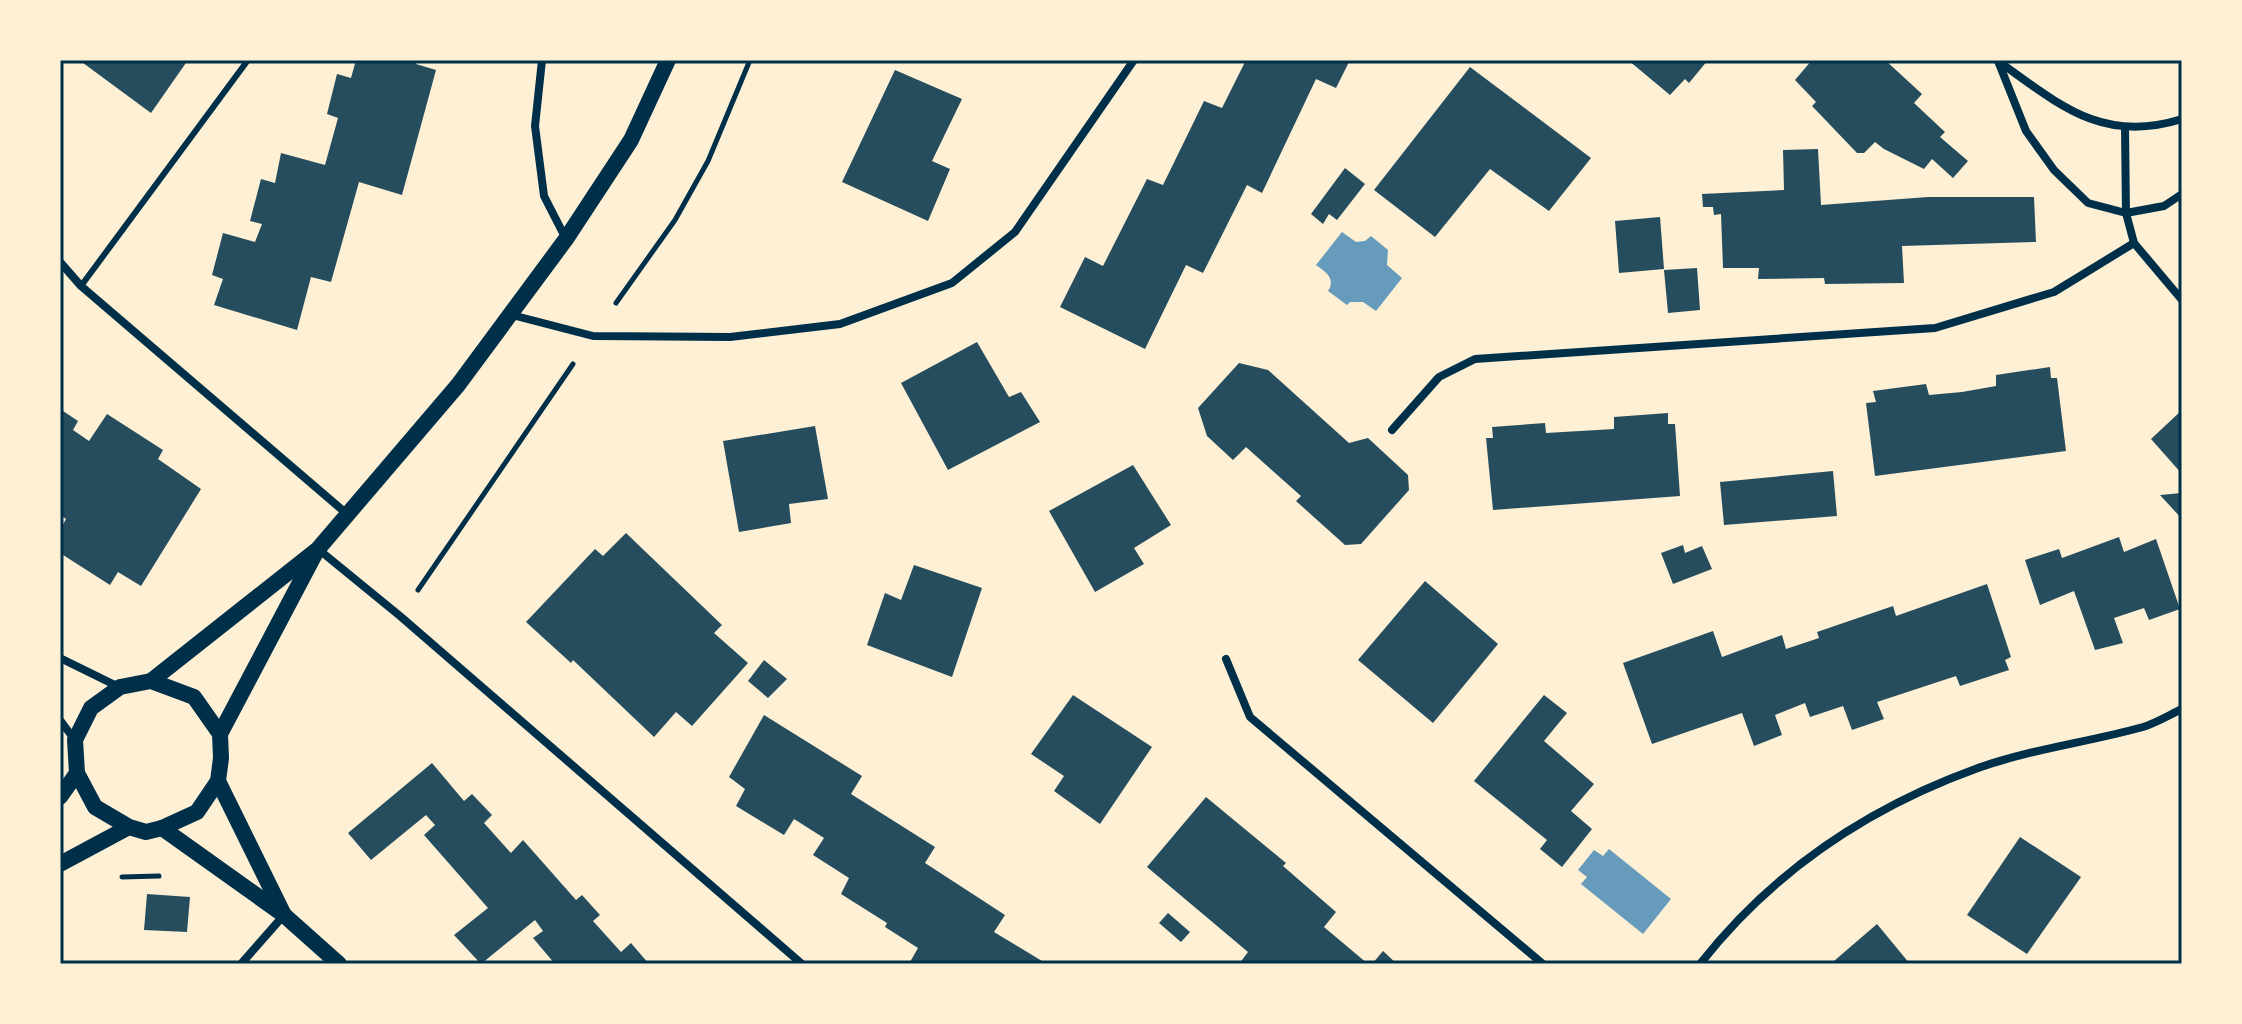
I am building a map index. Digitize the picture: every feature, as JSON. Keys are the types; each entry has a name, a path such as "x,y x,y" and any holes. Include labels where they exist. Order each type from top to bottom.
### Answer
{"main road":[{"path":"318,549 220,734 218,781 197,812 146,832 129,827 95,807 77,773 75,740 91,708 120,687 151,681 318,549 458,385 512,315 631,140 668,60"},
{"path":"151,681 194,697 220,734"},
{"path":"60,797 77,773"},
{"path":"218,781 284,915"},
{"path":"60,864 129,827"},
{"path":"162,828 284,915 339,964"}],"street":[{"path":"542,60 535,126 544,196 566,239"},
{"path":"512,315 593,336 730,337 840,324 952,283 1015,232 1134,60"},
{"path":"1998,60 2088,120 2125,128 2161,125 2182,119"},
{"path":"1998,60 2026,131 2054,170 2088,203 2126,213 2164,206 2182,194"},
{"path":"2125,128 2126,213 2134,243 2182,300"},
{"path":"1392,430 1439,377 1475,359 1935,328 2054,292 2134,243"},
{"path":"60,262 81,286 348,515"},
{"path":"318,549 400,616 802,964"},
{"path":"60,658 120,687"},
{"path":"1226,659 1250,717 1543,964"},
{"path":"1700,964 1724,933 1798,863 1885,807 1980,768 2146,726 2182,709"},
{"path":"60,720 75,740"},
{"path":"241,964 284,915"}],"lane":[{"path":"81,286 248,60"}],"path":[{"path":"112,879 168,876"}],"water":[{"path":"1342,232 1356,242 1365,241 1371,236 1388,250 1387,265 1402,278 1376,311 1363,302 1347,305 1328,291 1330,279 1316,265"},
{"path":"1609,849 1671,899 1643,934 1581,884 1587,877 1578,870 1594,850 1603,856"}],"building":[{"path":"79,60 188,60 151,113"},
{"path":"356,60 417,60 416,64 436,70 402,195 359,182 331,282 311,277 297,330 214,305 223,279 212,275 223,233 255,242 262,224 250,221 261,179 275,183 281,153 325,165 338,118 327,114 337,74 351,78"},
{"path":"1246,60 1350,60 1336,88 1316,79 1262,193 1247,185 1203,273 1186,265 1145,349 1060,307 1085,257 1103,266 1147,179 1163,185 1204,101 1222,108"},
{"path":"1628,60 1708,60 1689,83 1685,79 1670,95"},
{"path":"1812,60 1885,60 1922,94 1914,103 1945,132 1940,137 1968,161 1953,178 1932,159 1924,169 1875,142 1864,153 1857,153 1812,106 1816,102 1795,80"},
{"path":"1470,67 1591,158 1549,211 1490,169 1435,237 1374,190"},
{"path":"895,70 962,99 932,161 950,169 928,221 842,182"},
{"path":"1818,149 1821,205 1928,197 2034,197 2036,242 1902,246 1904,283 1825,284 1824,278 1758,279 1759,268 1723,268 1721,214 1714,215 1713,207 1703,207 1702,194 1784,190 1783,150"},
{"path":"1345,168 1365,184 1337,220 1329,214 1323,224 1311,214"},
{"path":"1660,217 1664,269 1619,273 1615,221"},
{"path":"1697,268 1700,310 1668,313 1664,270"},
{"path":"977,342 1009,397 1021,392 1040,422 948,470 901,383"},
{"path":"1239,363 1268,370 1349,443 1368,438 1408,475 1409,490 1361,544 1345,545 1296,501 1301,496 1246,447 1233,460 1207,436 1198,408"},
{"path":"2050,367 2051,378 2057,378 2066,451 1875,476 1866,403 1876,402 1873,391 1926,384 1929,395 1962,392 1996,386 1996,375"},
{"path":"60,409 78,421 73,430 89,441 107,414 163,450 158,459 201,489 141,586 118,572 110,585 60,553 60,530 66,519 60,515"},
{"path":"2182,410 2182,474 2151,439"},
{"path":"1668,413 1668,424 1675,424 1680,496 1493,510 1486,438 1493,438 1492,427 1545,423 1546,433 1614,429 1614,417"},
{"path":"815,426 828,499 789,504 791,523 739,532 723,441"},
{"path":"1133,465 1171,525 1134,548 1144,564 1095,592 1049,511"},
{"path":"1833,471 1837,516 1724,525 1720,482"},
{"path":"2182,493 2182,519 2160,495"},
{"path":"626,533 722,625 714,633 748,663 692,726 676,712 654,737 573,660 571,663 526,622 595,549 603,556"},
{"path":"2119,537 2124,552 2156,539 2180,609 2149,620 2144,608 2114,618 2123,643 2095,650 2074,591 2040,605 2025,560 2059,549 2062,558"},
{"path":"1683,545 1685,553 1702,546 1712,569 1673,584 1661,553"},
{"path":"914,565 982,588 952,677 867,645 885,593 901,600"},
{"path":"1425,581 1498,644 1433,723 1358,660"},
{"path":"1987,584 2011,657 2005,660 2009,670 1960,686 1956,676 1877,702 1884,719 1852,730 1843,706 1810,717 1805,703 1775,715 1782,735 1754,746 1742,713 1652,744 1623,663 1713,631 1722,657 1782,635 1786,649 1819,638 1817,632 1893,606 1896,616"},
{"path":"764,660 787,679 768,698 748,681"},
{"path":"1073,695 1152,747 1100,824 1054,791 1064,776 1031,754"},
{"path":"1544,695 1567,713 1544,741 1594,784 1571,811 1592,829 1562,867 1540,849 1547,840 1474,781"},
{"path":"764,715 862,776 851,794 935,847 925,863 1005,915 994,932 1047,964 910,962 918,948 885,927 887,923 841,894 849,878 813,855 824,838 794,819 784,835 736,806 745,789 729,777"},
{"path":"432,763 464,801 472,794 492,815 484,823 511,853 523,840 576,900 582,895 600,915 593,921 621,952 631,943 649,964 555,964 533,938 543,931 535,920 481,964 454,935 488,908 424,835 435,825 426,815 371,860 348,833"},
{"path":"1206,797 1286,863 1283,866 1336,912 1324,927 1368,964 1239,964 1248,952 1147,867"},
{"path":"2020,837 2081,877 2027,954 1967,915"},
{"path":"147,894 190,897 187,932 144,930"},
{"path":"1168,913 1190,932 1181,942 1159,923"},
{"path":"1877,924 1910,964 1836,964 1834,961"},
{"path":"1383,951 1397,964 1372,964"}]}
